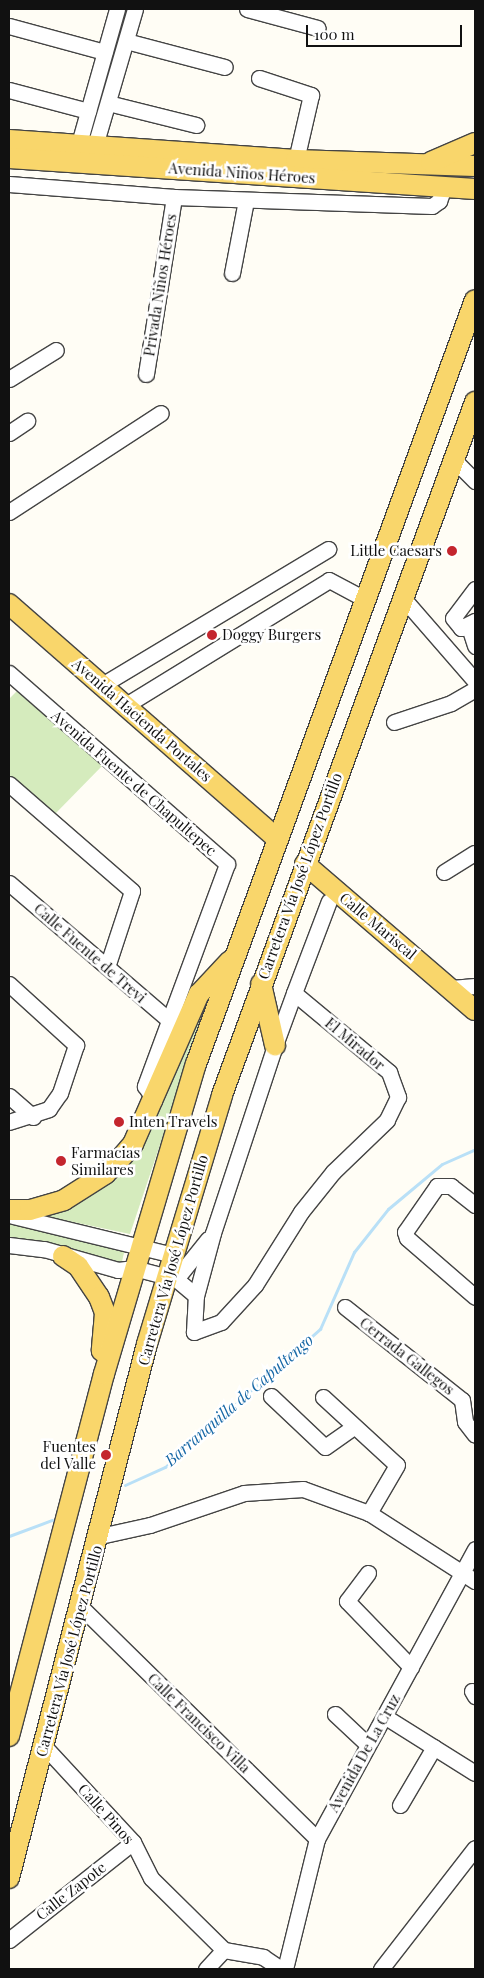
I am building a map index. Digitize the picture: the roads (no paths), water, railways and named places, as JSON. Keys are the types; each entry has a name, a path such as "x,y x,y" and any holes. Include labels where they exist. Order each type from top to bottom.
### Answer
{"main road":[{"name":"Avenida Niños Héroes","path":"9,140 84,154 475,189"},
{"path":"419,166 475,143"},
{"name":"Avenida Niños Héroes","path":"9,158 84,154 296,160 419,166 475,166"},
{"path":"9,1736 140,1244 231,960 363,598 475,300"},
{"name":"Carretera Vía José López Portillo","path":"9,1878 171,1278 173,1255 261,984 475,402"},
{"name":"Avenida Hacienda Portales","path":"9,604 275,837"},
{"name":"Calle Mariscal","path":"305,864 452,988 475,1010"},
{"path":"9,1210 30,1210 58,1202 105,1174 133,1144 154,1100 199,994 214,972 231,960"},
{"path":"261,984 275,1045"},
{"path":"63,1256 89,1280 105,1313 104,1374"}],"street":[{"path":"84,154 88,111 116,9"},
{"path":"84,154 108,103 135,9"},
{"path":"247,9 318,28"},
{"path":"9,26 105,52"},
{"path":"126,41 225,67"},
{"path":"258,78 311,96 296,160"},
{"path":"9,90 88,111"},
{"path":"108,103 196,125"},
{"path":"9,184 174,197 432,206 439,201 444,187"},
{"name":"Privada Niños Héroes","path":"146,374 174,197"},
{"path":"232,274 246,200"},
{"path":"9,379 56,350"},
{"path":"9,512 161,413"},
{"path":"9,433 27,421"},
{"path":"454,460 475,481"},
{"path":"102,684 328,549"},
{"path":"126,705 329,580 363,598"},
{"path":"475,589 453,618 461,628 472,624 475,646"},
{"path":"402,597 475,682"},
{"name":"Avenida Fuente de Chapultepec","path":"9,673 227,864 171,1022 145,1086 154,1100"},
{"path":"394,722 452,703 475,689"},
{"path":"9,784 132,892 107,966"},
{"path":"444,872 475,854"},
{"name":"Calle Fuente de Trevi","path":"9,884 171,1022"},
{"path":"294,993 329,901"},
{"path":"9,984 76,1045 60,1093 49,1109 33,1117 9,1122"},
{"path":"452,988 475,986"},
{"name":"El Mirador","path":"294,993 389,1072 396,1082 396,1104 387,1120 339,1166 306,1206 255,1285 221,1322 194,1332 196,1296 213,1234 275,1045 294,993"},
{"path":"9,1096 33,1117"},
{"path":"475,1205 451,1186 437,1186 406,1226 407,1238 475,1297"},
{"path":"9,1215 140,1244 173,1255"},
{"path":"171,1278 213,1234"},
{"path":"9,1245 118,1270 134,1268 171,1278 196,1296"},
{"name":"Cerrada Gallegos","path":"345,1307 462,1400 465,1422 475,1435"},
{"path":"271,1396 327,1448 354,1427"},
{"path":"323,1398 397,1465 369,1513"},
{"path":"100,1536 150,1525 244,1493 286,1486 369,1513 469,1576"},
{"name":"Avenida De La Cruz","path":"283,1969 317,1839 367,1744 411,1667 469,1576 475,1549"},
{"path":"368,1573 348,1604 411,1667"},
{"name":"Calle Francisco Villa","path":"81,1607 317,1839"},
{"path":"335,1714 367,1744"},
{"path":"384,1716 475,1773"},
{"name":"Calle Pinos","path":"44,1746 133,1842 152,1878 224,1950"},
{"path":"400,1805 434,1747"},
{"name":"Calle Zapote","path":"9,1940 133,1842"},
{"path":"381,1969 475,1848"},
{"path":"206,1969 224,1950 263,1957 283,1969"}],"waterway":[{"name":"Barranquilla de Capultengo","path":"125,1485 165,1467 320,1329 354,1252 388,1209 442,1164 475,1149"},
{"path":"9,1536 52,1520"}],"place":[{"name":"Little Caesars","path":"452,551"},
{"name":"Doggy Burgers","path":"212,635"},
{"name":"Inten Travels","path":"119,1122"},
{"name":"Farmacias Similares","path":"61,1161"},
{"name":"Fuentes del Valle","path":"106,1455"}]}
